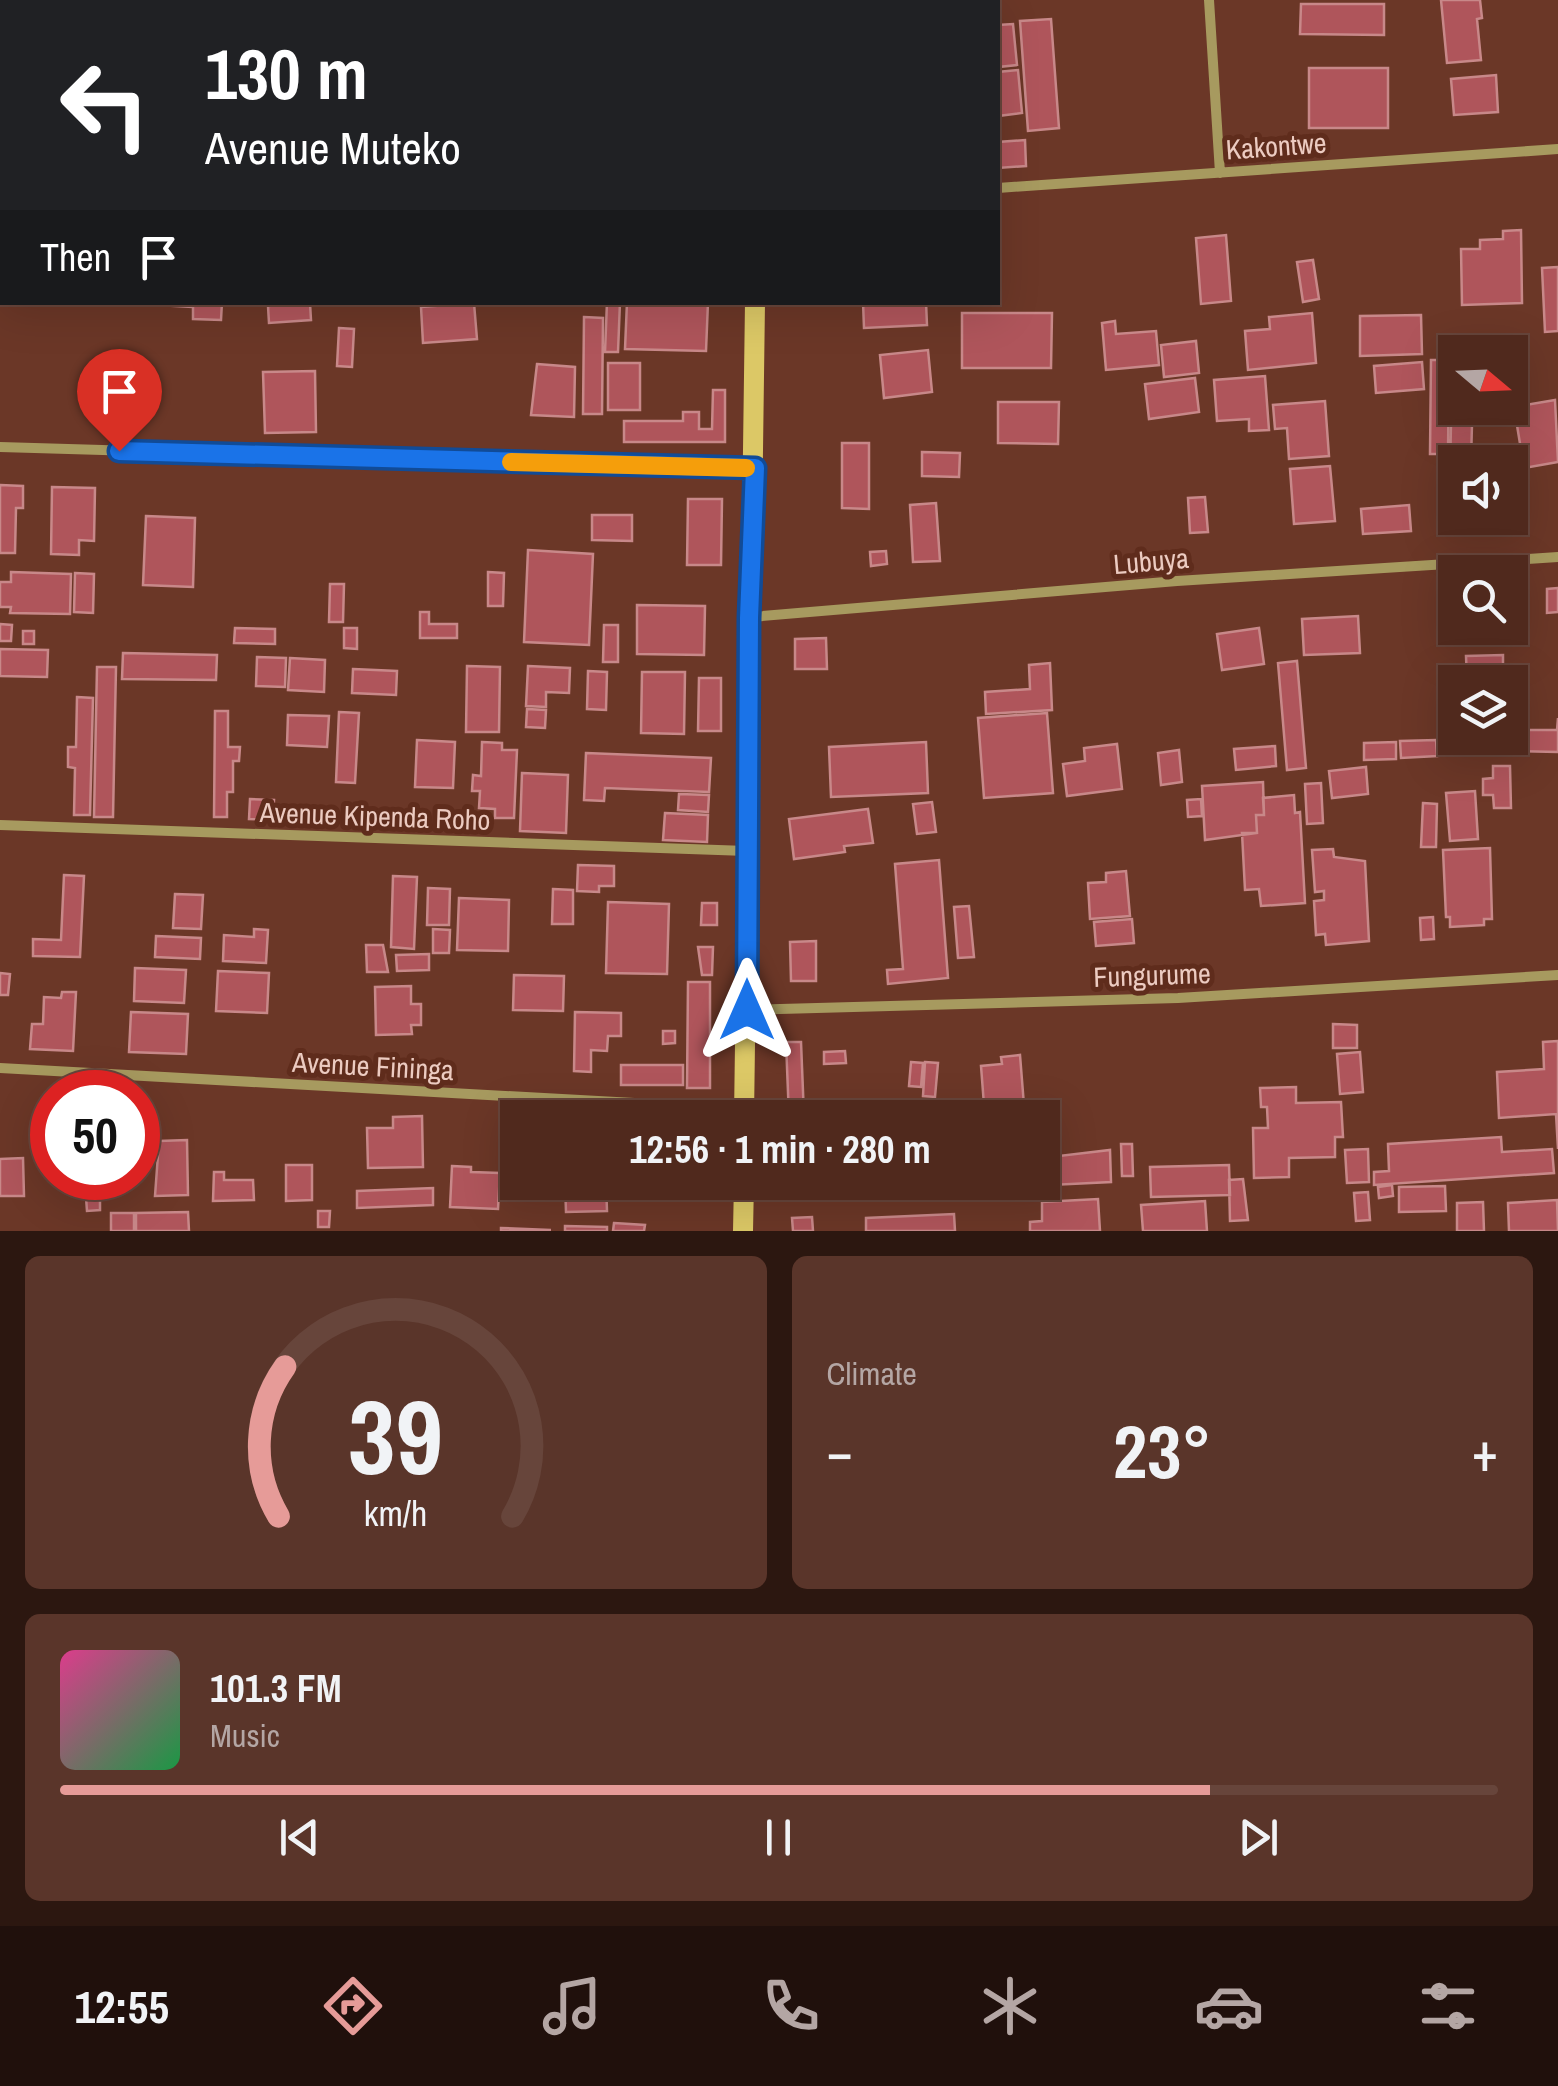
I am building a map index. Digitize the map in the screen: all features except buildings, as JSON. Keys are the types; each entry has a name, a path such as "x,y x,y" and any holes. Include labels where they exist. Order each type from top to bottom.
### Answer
{"main road":[{"path":"744,1100 756,305"},
{"path":"743,1231 744,1200"}],"street":[{"path":"1209,0 1220,173"},
{"name":"Kakontwe","path":"1000,188 1558,149"},
{"path":"0,447 755,468"},
{"name":"Lubuya","path":"749,618 1177,581 1558,557"},
{"name":"Avenue Kipenda Roho","path":"0,826 748,852"},
{"name":"Fungurume","path":"747,1010 1198,997 1558,975"},
{"name":"Avenue Fininga","path":"0,1068 529,1100"}],"slow traffic":[{"path":"511,462 746,468"}],"route":[{"path":"119,451 755,468 749,618 747,1010"}]}
